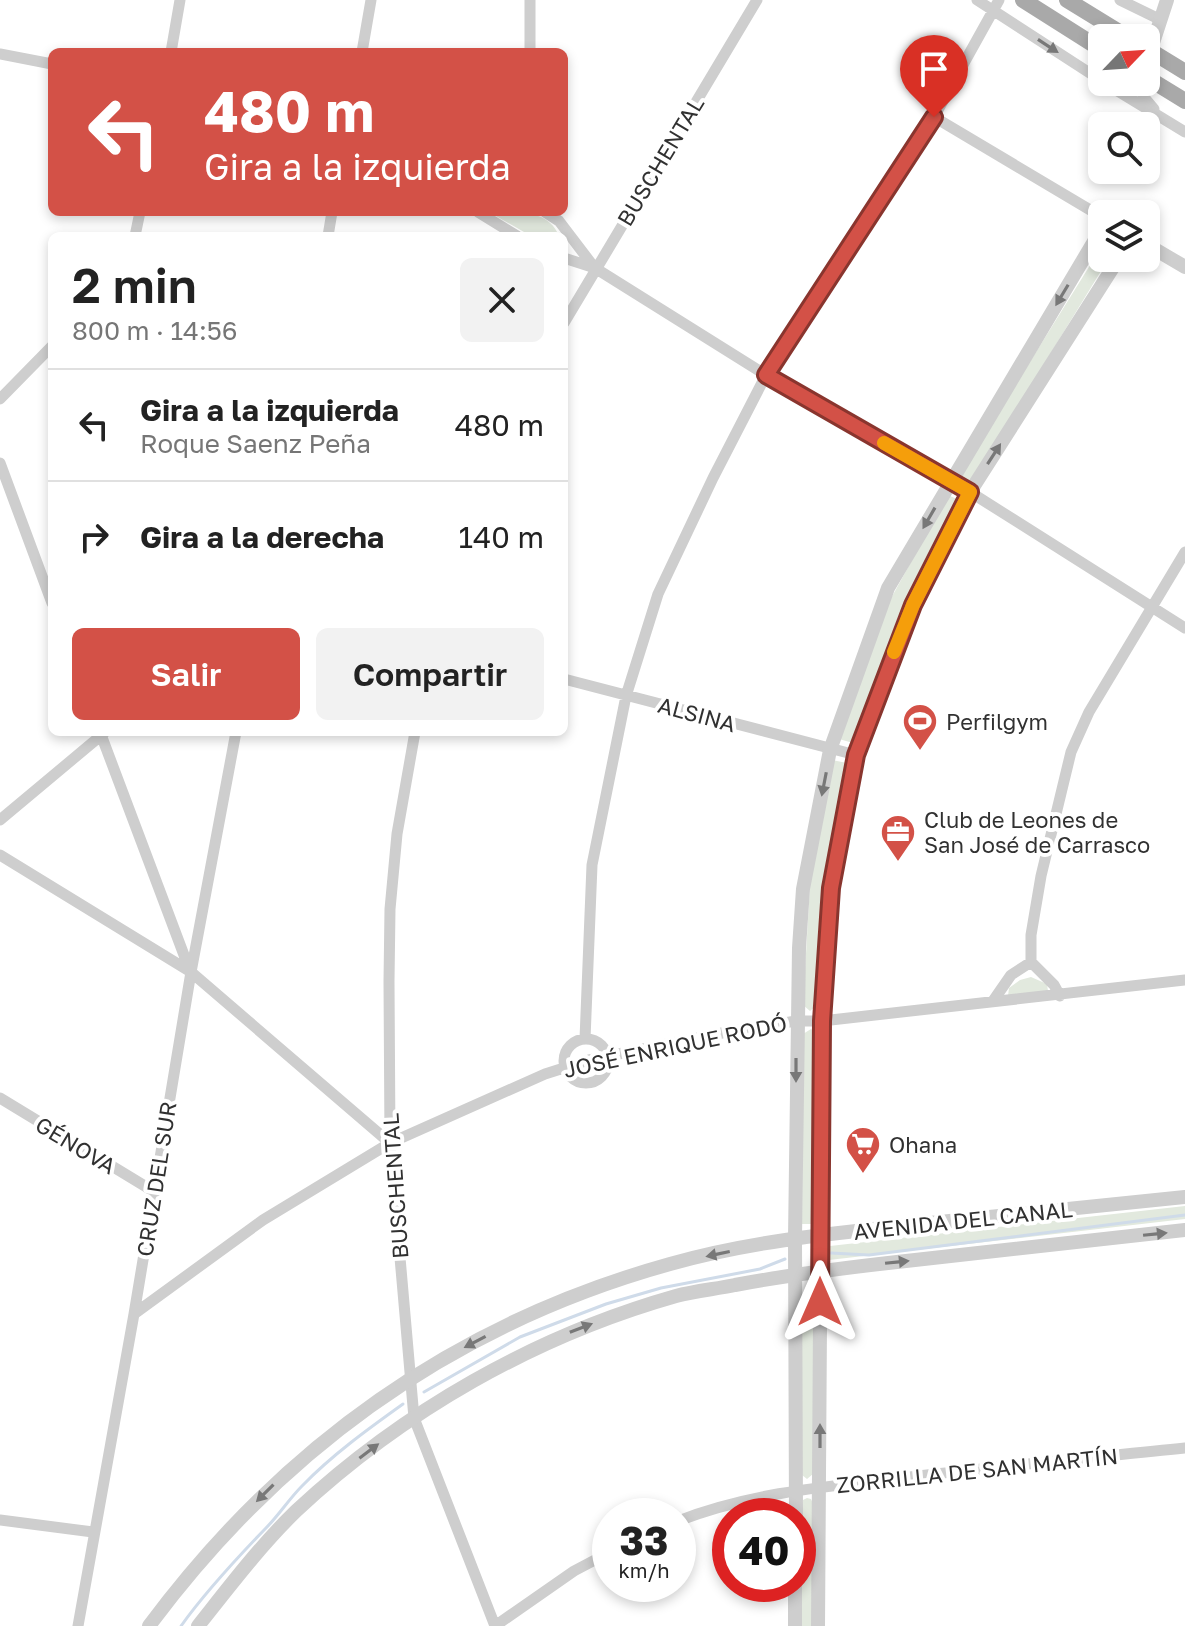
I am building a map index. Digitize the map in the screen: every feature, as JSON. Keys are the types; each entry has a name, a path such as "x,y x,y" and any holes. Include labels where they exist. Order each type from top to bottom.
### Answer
{"main road":[{"path":"1023,0 1088,41"},
{"path":"1067,0 1106,24"},
{"path":"1160,61 1185,72"},
{"path":"1160,86 1185,101"}],"street":[{"path":"172,48 180,0"},
{"path":"363,48 371,0"},
{"path":"530,0 530,48"},
{"name":"BUSCHENTAL","path":"568,316 757,0"},
{"path":"977,0 997,5 1088,72"},
{"path":"1120,0 1161,20"},
{"path":"1160,24 1167,0"},
{"path":"585,1039 592,865 626,696 658,594 766,375 934,117 997,5"},
{"path":"0,54 48,63"},
{"path":"1125,96 1185,132"},
{"path":"1143,96 1172,125"},
{"path":"934,117 1088,209"},
{"path":"484,216 510,232"},
{"path":"558,216 595,268"},
{"path":"796,1498 796,1021 803,889 830,750 888,588 1088,252"},
{"path":"1160,252 1185,267"},
{"path":"568,259 595,268 766,375 970,492 1185,628"},
{"path":"818,1626 822,1021 831,888 856,755 913,605 970,492 1110,272"},
{"path":"0,399 48,350"},
{"path":"0,463 48,592"},
{"path":"1060,996 1049,978 1031,962 1031,935 1041,876 1071,752 1089,712 1185,552"},
{"name":"ALSINA","path":"568,680 856,755"},
{"path":"0,820 98,736"},
{"path":"103,736 191,972"},
{"name":"CRUZ DEL SUR","path":"78,1626 191,972 235,736"},
{"name":"BUSCHENTAL","path":"414,736 397,834 390,909 390,1143 414,1418 495,1626"},
{"path":"0,855 191,972 390,1143"},
{"path":"993,1001 1011,975 1031,962"},
{"name":"JOSÉ ENRIQUE RODÓ","path":"134,1314 263,1220 390,1143 545,1074 608,1057 796,1021 822,1021 1060,996 1185,980"},
{"path":"585,1039 600,1043 608,1057 605,1072 592,1082 576,1080 566,1068 567,1052 577,1041 585,1039"},
{"name":"GÉNOVA","path":"0,1098 153,1191"},
{"name":"AVENIDA DEL CANAL","path":"149,1626 212,1547 320,1442 412,1376 549,1305 672,1263 795,1238 1185,1197"},
{"name":"AVENIDA DEL CANAL","path":"198,1626 237,1576 294,1513 331,1480 414,1418 505,1362 560,1336 619,1313 680,1295 795,1274 1185,1230"},
{"name":"ZORRILLA DE SAN MARTÍN","path":"696,1516 759,1497 796,1490 1185,1448"},
{"path":"0,1520 93,1532"},
{"path":"495,1626 592,1562"},
{"path":"795,1602 795,1626"}],"shaded area":[{"path":"496,216 539,216 557,232 524,232"},
{"path":"1088,269 1088,272 1100,272 971,483 959,476"},
{"path":"948,495 959,500 898,617 853,743 839,739 884,611"},
{"path":"832,760 847,763 827,885 818,1004 810,1011 803,1005 810,885"},
{"path":"1031,977 1047,984 1048,991 1008,996 1009,988"},
{"path":"811,1029 817,1034 814,1224 802,1224 803,1034"},
{"path":"1185,1206 1185,1219 829,1260 830,1246"},
{"path":"808,1295 813,1300 813,1474 807,1479 802,1475 801,1300"},
{"path":"800,1602 813,1602 813,1626 800,1626"}],"waterway":[{"path":"831,1253 869,1255 1185,1215"},
{"path":"424,1392 520,1337 606,1304 661,1288 760,1269 785,1259"},
{"path":"181,1626 302,1486 338,1453 403,1404"}],"slow traffic":[{"path":"884,443 970,492 913,605 894,652"}],"place":[{"name":"Perfilgym","path":"920,752"},
{"name":"Club de Leones de San José de Carrasco","path":"898,863"},
{"name":"Ohana","path":"863,1175"}],"route":[{"path":"820,1302 822,1021 831,888 856,755 913,605 970,492 766,375 934,117"}]}
